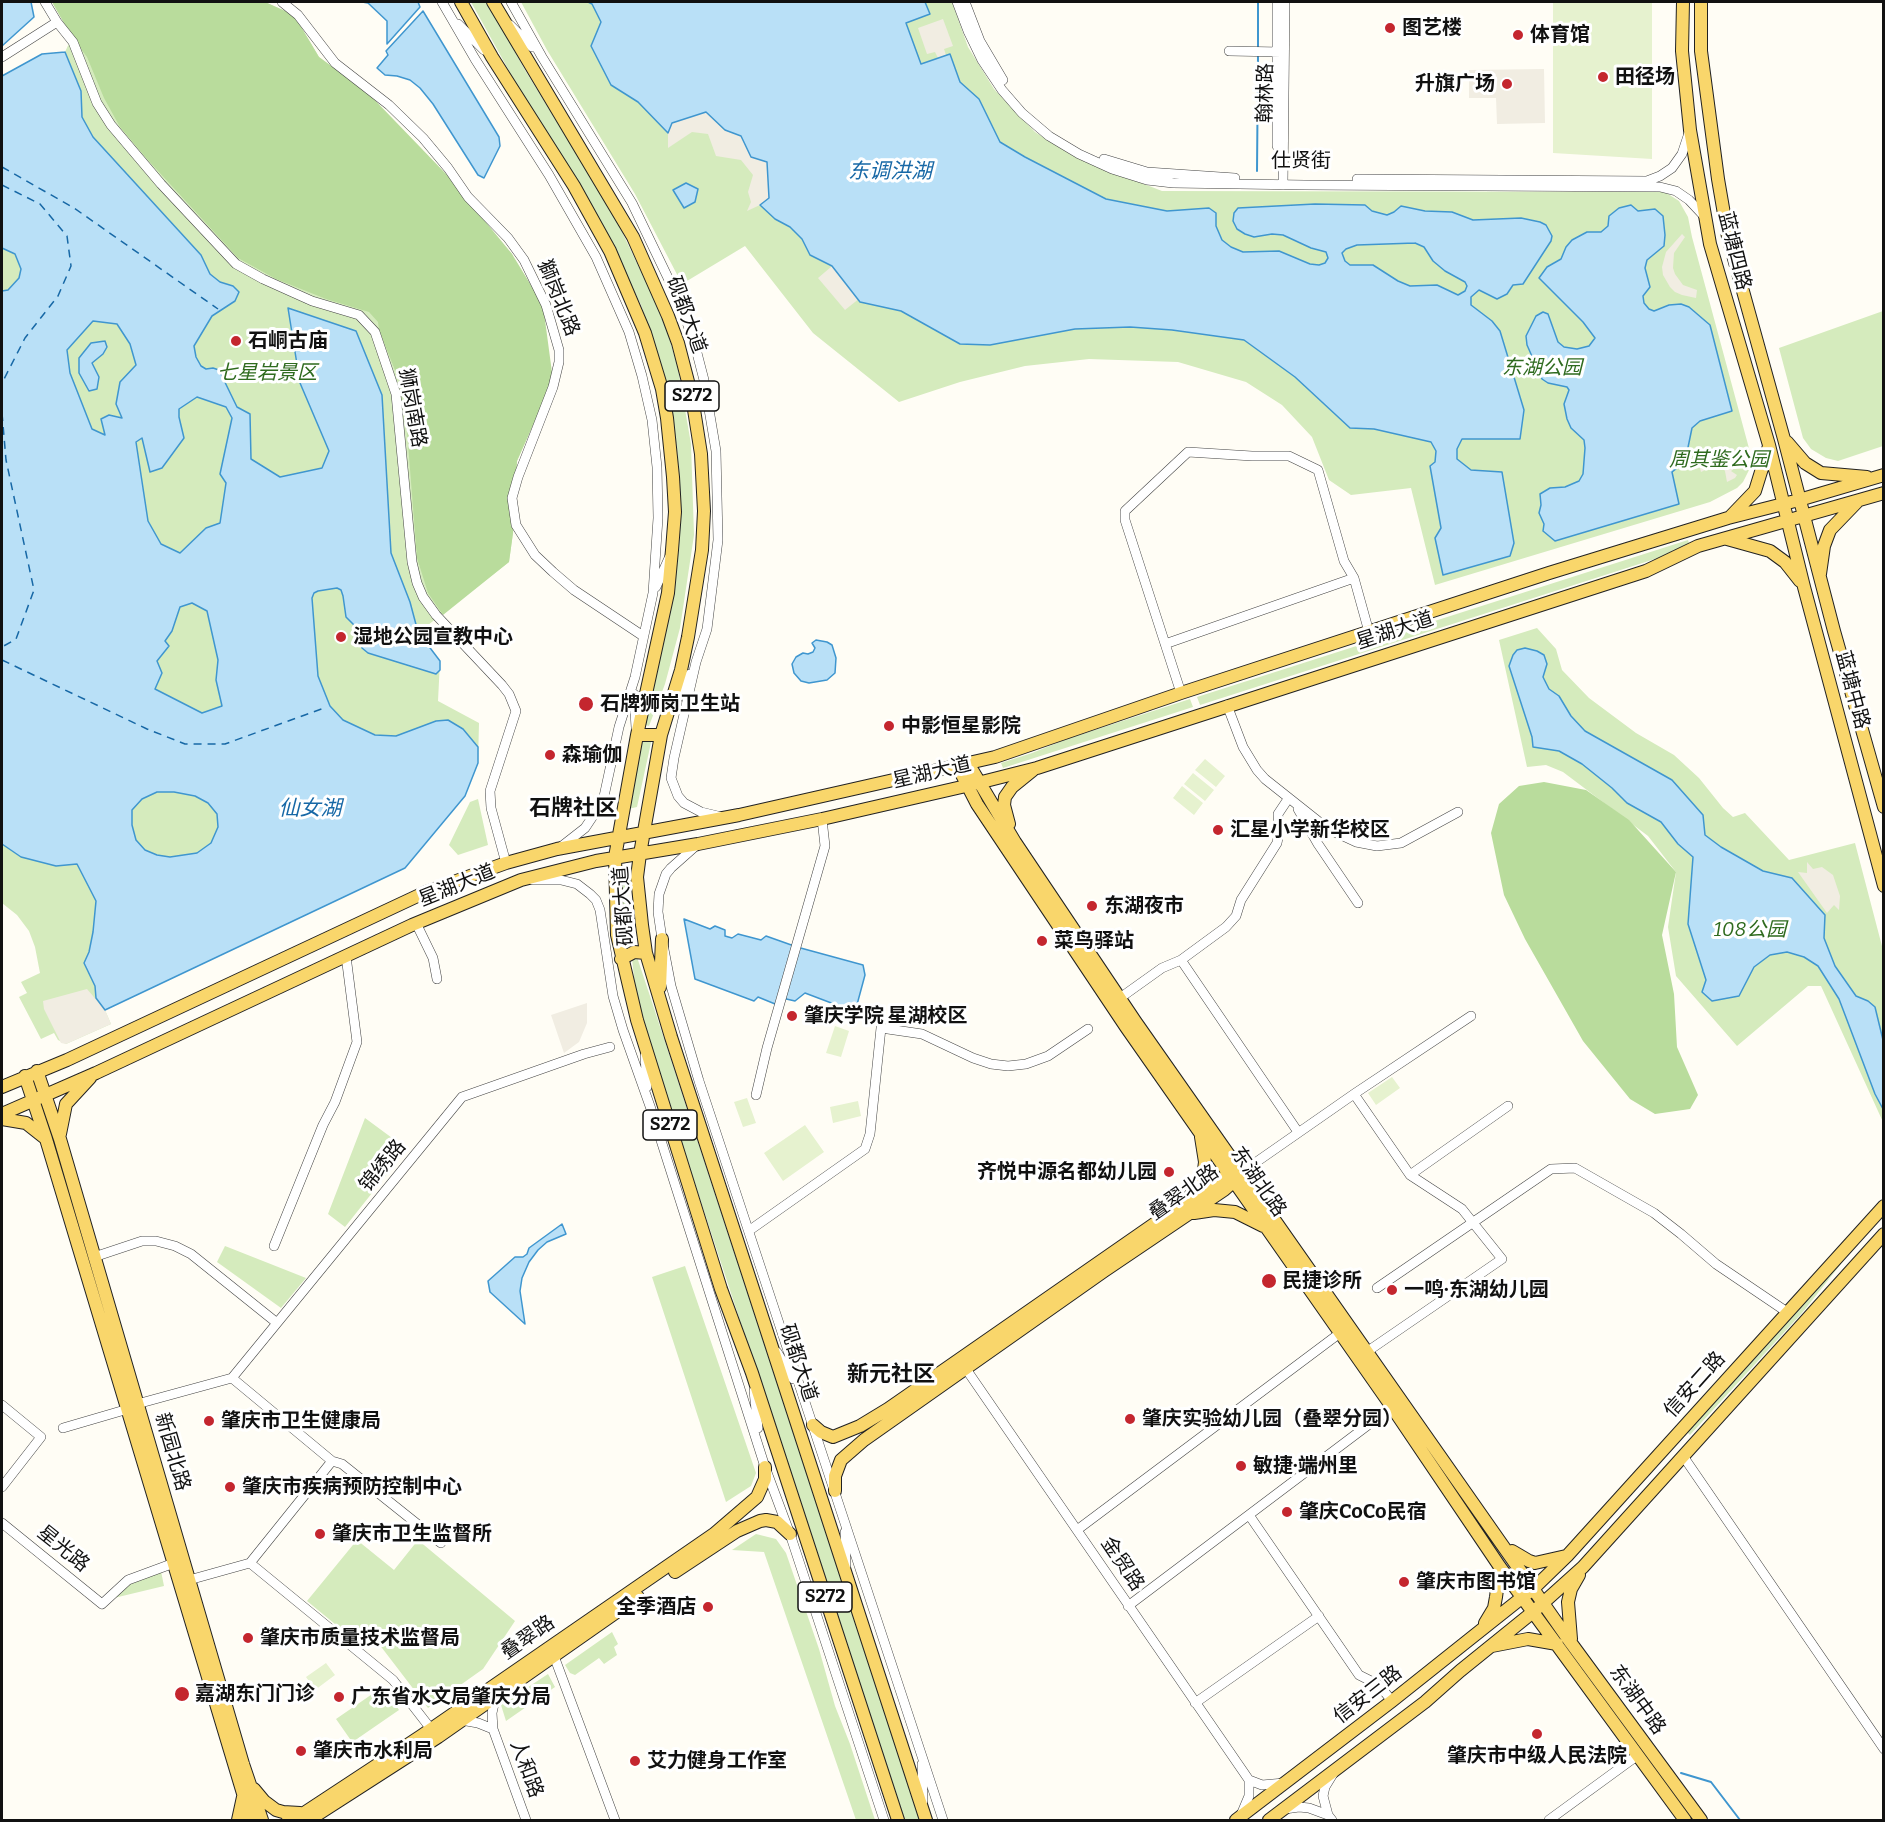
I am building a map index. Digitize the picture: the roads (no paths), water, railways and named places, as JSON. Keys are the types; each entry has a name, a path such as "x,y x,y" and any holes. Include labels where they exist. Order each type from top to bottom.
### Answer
{"main road":[{"name":"砚都大道","path":"461,2 492,57 596,225 623,278 654,361 667,418 675,512 668,593 637,735 615,857 616,935 644,1041 721,1289 752,1374 898,1820"},
{"name":"蓝塘四路","path":"1683,2 1683,51 1690,130 1704,216 1784,504"},
{"name":"蓝塘四路","path":"1701,2 1701,51 1728,237 1799,500"},
{"name":"砚都大道","path":"496,7 633,237 668,316 688,379 701,454 704,512 702,550 688,638 668,717 661,735 640,854 639,898 646,952 671,1037 924,1817"},
{"path":"1683,51 1701,51"},
{"path":"1724,294 1733,303 1741,299 1743,288"},
{"path":"1784,439 1805,463 1821,473 1880,476"},
{"path":"1728,518 1755,491 1769,445"},
{"name":"星湖大道","path":"2,1087 176,1009 426,892 511,862 557,849 739,815 995,757 1180,693 1549,573 1728,518 1880,476"},
{"name":"星湖大道","path":"2,1114 96,1073 416,924 521,880 615,857 698,844 822,819 1037,768 1646,571 1698,546 1884,493"},
{"name":"蓝塘中路","path":"1799,500 1884,807"},
{"path":"1820,579 1824,546 1830,530 1859,500"},
{"name":"蓝塘中路","path":"1784,504 1830,687 1884,886"},
{"path":"1693,529 1698,546"},
{"path":"1724,539 1765,549 1778,556 1804,587"},
{"path":"1830,687 1836,682 1849,681"},
{"path":"637,735 661,735"},
{"name":"东湖北路","path":"963,764 972,784 1126,1027 1200,1133 1218,1149"},
{"path":"1010,845 1005,798 1012,787 1037,768"},
{"path":"739,815 738,827 746,834"},
{"name":"东湖北路","path":"1010,845 1120,998 1270,1231 1533,1612"},
{"path":"511,862 523,866 521,880"},
{"path":"659,998 662,939"},
{"path":"621,959 634,952 646,952"},
{"path":"176,1009 186,1030"},
{"name":"新园北路","path":"37,1071 60,1138 68,1191 132,1406 189,1580 239,1765"},
{"path":"60,1138 66,1104 96,1073"},
{"name":"新园北路","path":"25,1076 46,1139 94,1257 174,1563 246,1786 262,1821"},
{"path":"2,1119 26,1123 46,1139"},
{"path":"1200,1133 1204,1151 1204,1170 1187,1209 1235,1212 1270,1231"},
{"name":"东湖北路","path":"1235,1176 1368,1351 1544,1602"},
{"name":"叠翠北路","path":"813,1425 821,1432 833,1437 860,1426 1235,1176"},
{"name":"信安二路","path":"1522,1598 1567,1556 1884,1206"},
{"name":"叠翠北路","path":"835,1491 837,1469 841,1460 864,1440 1187,1209"},
{"name":"信安二路","path":"1533,1612 1583,1567 1884,1233"},
{"path":"1836,1257 1845,1260 1851,1271"},
{"path":"860,1426 857,1434 864,1440"},
{"name":"叠翠路","path":"288,1821 311,1818 431,1729 714,1534 757,1497 765,1479 765,1467"},
{"path":"1642,1471 1646,1482 1656,1486"},
{"path":"733,1517 738,1518 741,1522 741,1527 737,1531"},
{"name":"叠翠路","path":"333,1800 461,1720 737,1531 766,1520 777,1522 790,1534"},
{"path":"1504,1545 1522,1558 1535,1563 1567,1556"},
{"path":"1482,1629 1494,1608 1500,1567 1511,1569 1516,1562"},
{"path":"1571,1643 1567,1613 1568,1602 1571,1589 1583,1567"},
{"name":"信安三路","path":"1238,1819 1522,1598"},
{"name":"东湖中路","path":"1544,1602 1556,1635 1571,1643 1701,1821"},
{"name":"东湖中路","path":"1533,1612 1556,1635 1685,1821"},
{"name":"信安三路","path":"1269,1821 1425,1702 1533,1612"},
{"path":"1493,1620 1505,1635"},
{"path":"1491,1646 1556,1635"},
{"path":"238,1821 246,1786 276,1810 311,1818"},
{"name":"新园北路","path":"246,1786 251,1821"}],"street":[{"name":"狮岗南路","path":"45,2 73,42 97,103 111,125 161,184 236,264 263,279 312,300 360,315 375,332 396,394 412,562 417,583 423,597 436,615 509,694 516,711 490,791 490,808 511,862"},
{"name":"獅岗北路","path":"282,2 298,15 334,63 389,105 423,138 468,197 508,238 524,261 546,305 559,350 559,362 554,387 518,477 512,498 516,525 535,555 553,572 574,590 643,636"},
{"path":"442,2 568,207 608,282 629,332 648,398 655,443 658,518 653,593 635,676 619,727 603,801 585,828 576,837 557,849"},
{"path":"511,2 542,57 612,168 647,231 682,307 698,352 716,451 718,513 713,592 707,629 696,662 671,778 678,796 684,803 701,812 722,817"},
{"path":"957,2 974,44 1002,90 1022,113 1049,136 1079,154 1112,169 1147,180 1173,183 1280,182 1660,187 1683,195 1704,216"},
{"name":"仕贤街","path":"965,2 980,41 1007,86 1026,108 1052,130 1082,149 1113,163 1147,172 1280,182 1387,178 1647,181 1672,168 1682,154 1690,130"},
{"name":"翰林路","path":"1277,2 1281,52"},
{"name":"翰林路","path":"1280,182 1281,52 1285,2"},
{"path":"496,7 542,57"},
{"path":"448,14 492,57"},
{"path":"2,57 57,22"},
{"path":"1230,51 1281,52"},
{"path":"1180,693 1125,520 1125,511 1188,452 1289,456 1318,470 1344,561 1354,578 1370,632"},
{"path":"653,593 672,550"},
{"path":"1165,644 1354,578"},
{"path":"668,717 696,662"},
{"path":"635,676 633,705 637,735"},
{"path":"1227,705 1243,747 1253,765 1265,779 1328,829 1356,842 1377,846 1401,843 1458,812"},
{"path":"1291,801 1358,903"},
{"path":"1120,998 1162,968 1181,960 1226,927 1236,916 1241,900 1277,843 1278,814 1291,801"},
{"path":"756,1095 766,1048 825,846 822,819"},
{"path":"1318,844 1328,829"},
{"name":"砚都大道","path":"698,844 671,868 662,883 659,894 658,912 671,986 699,1081 943,1821"},
{"name":"砚都大道","path":"521,880 570,881 584,888 596,900 602,921 613,996 630,1053 651,1110 765,1467 790,1534 884,1821"},
{"path":"416,924 433,958 437,979"},
{"path":"274,1246 323,1125 335,1102 357,1042 346,956"},
{"path":"1181,960 1298,1132"},
{"path":"1235,1176 1471,1016"},
{"path":"750,1230 865,1149 870,1134 881,1028 922,1034 973,1058 991,1064 1008,1066 1026,1064 1048,1056 1088,1029"},
{"path":"623,1030 610,1047 630,1053"},
{"path":"671,1037 699,1081"},
{"path":"644,1041 651,1110"},
{"name":"锦绣路","path":"232,1378 462,1097 610,1047"},
{"path":"1354,1094 1410,1175 1462,1209 1502,1259 1368,1351"},
{"path":"1410,1175 1508,1106"},
{"path":"1377,1288 1551,1169 1575,1168 1654,1213 1716,1264 1787,1312"},
{"path":"687,1227 721,1289"},
{"path":"94,1257 142,1241 156,1241 175,1246 191,1254 277,1323"},
{"path":"1077,1530 1340,1333"},
{"path":"771,1341 802,1394"},
{"name":"金贸路","path":"966,1369 1249,1780"},
{"path":"752,1374 760,1446"},
{"path":"63,1428 232,1378 332,1461 342,1464 441,1543"},
{"path":"2,1405 41,1437 2,1487"},
{"path":"1128,1606 1392,1407"},
{"path":"1683,1456 1884,1749"},
{"path":"189,1580 250,1563 332,1461"},
{"path":"1249,1515 1359,1675 1380,1685 1392,1701"},
{"path":"845,1522 846,1578"},
{"name":"星光路","path":"2,1523 102,1604 128,1580 174,1563"},
{"path":"250,1563 393,1680 431,1729"},
{"path":"1195,1703 1318,1616"},
{"path":"554,1656 615,1821"},
{"path":"461,1720 478,1722 493,1729 492,1713 496,1695"},
{"name":"人和路","path":"493,1729 526,1821"},
{"path":"922,1754 924,1817"},
{"path":"1549,1821 1638,1755"},
{"path":"866,1768 898,1820"},
{"path":"1330,1818 1323,1796 1324,1787 1337,1769"},
{"path":"1238,1819 1249,1796 1249,1780 1262,1785 1284,1784"},
{"path":"1285,1809 1309,1808 1330,1818"}],"water":[{"path":"2,2 31,2 34,17 2,46"},
{"path":"362,2 418,2 420,7 387,44 387,21 368,3"},
{"name":"东调洪湖","path":"588,2 925,2 930,14 906,23 921,64 950,54 960,82 979,99 1000,142 1106,199 1167,211 1209,208 1216,213 1216,226 1222,240 1243,252 1279,251 1310,264 1319,265 1325,263 1328,258 1326,252 1283,235 1254,237 1245,234 1237,229 1233,221 1234,213 1238,208 1315,204 1365,205 1372,211 1387,215 1401,206 1425,211 1452,212 1473,220 1521,218 1546,225 1552,236 1551,241 1523,284 1513,285 1507,294 1497,299 1479,290 1471,297 1471,305 1492,321 1500,331 1524,410 1520,439 1462,439 1457,449 1457,459 1471,470 1502,472 1514,543 1510,556 1443,575 1435,538 1441,528 1430,466 1435,462 1436,451 1431,442 1374,429 1350,428 1295,377 1244,340 1130,327 1075,329 990,345 960,344 901,311 860,302 832,266 810,255 802,239 790,227 775,219 760,205 769,198 767,162 751,157 741,136 725,130 706,112 672,123 668,133 638,102 611,85 591,46 601,22 592,4","holes":["1415,243 1424,247 1433,261 1465,282 1467,286 1465,291 1458,295 1437,285 1410,286 1373,265 1350,265 1345,261 1342,253 1357,245"]},
{"path":"423,11 499,137 500,146 484,178 478,175 433,104 420,88 410,80 385,75 377,68 388,55 386,51"},
{"name":"仙女湖","path":"65,52 81,91 82,117 93,137 201,255 210,274 220,282 233,286 239,292 235,301 212,316 194,346 201,366 206,369 219,370 237,407 250,414 251,459 280,477 322,468 329,451 300,383 288,308 356,331 382,395 391,553 410,602 418,632 440,661 440,670 436,674 368,653 362,648 355,626 346,617 343,596 341,590 337,588 318,591 312,598 318,676 330,706 343,720 375,735 396,736 436,721 448,720 463,729 478,747 478,763 465,796 405,868 105,1010 96,998 95,986 84,963 93,932 96,901 77,864 56,866 21,857 2,844 2,291 8,290 19,278 21,269 15,254 2,248 2,76 42,54","holes":["93,321 117,324 130,344 136,365 120,382 116,404 122,418 109,415 101,419 105,435 92,429 70,373 67,350","197,397 226,407 232,418 220,474 226,483 220,523 206,528 180,553 161,544 148,521 136,442 142,438 150,472 162,468 184,438 179,409","192,603 207,611 218,660 216,680 222,706 202,713 155,689 162,673 157,661 169,646 165,641 172,631 180,607","157,792 174,792 195,796 208,803 217,814 218,827 211,843 197,853 170,857 145,850 136,840 132,825 132,810 142,799"]},
{"path":"686,183 698,189 695,202 684,208 673,190"},
{"path":"1631,205 1638,211 1655,209 1663,216 1664,246 1647,260 1645,268 1650,287 1643,296 1644,303 1654,311 1669,305 1681,304 1689,307 1710,325 1732,411 1700,421 1692,428 1685,462 1672,472 1679,504 1555,541 1543,531 1544,524 1539,513 1540,494 1550,488 1565,487 1579,481 1583,474 1584,440 1571,428 1567,419 1564,404 1569,390 1567,387 1548,383 1542,379 1527,345 1526,336 1536,316 1543,312 1548,314 1558,342 1564,347 1577,349 1589,346 1595,338 1583,322 1539,278 1547,267 1561,259 1572,240 1587,232 1601,232 1608,226 1609,216 1619,208"},
{"path":"105,341 107,347 103,354 92,363 99,377 97,389 89,391 79,373 79,358 91,343"},
{"path":"816,640 832,645 836,658 835,673 827,680 809,683 801,681 794,673 792,664 796,657 803,653 813,652 815,648 812,643"},
{"path":"1525,648 1544,655 1547,664 1543,677 1549,689 1559,696 1571,716 1585,731 1672,780 1703,815 1705,835 1763,871 1792,878 1825,915 1824,938 1835,966 1856,996 1875,1007 1883,1040 1883,1109 1875,1094 1839,999 1818,966 1804,957 1787,952 1770,955 1754,967 1739,996 1712,1001 1702,992 1706,980 1688,924 1693,857 1678,844 1661,822 1627,803 1582,764 1559,751 1533,747 1532,737 1509,666 1517,650"},
{"path":"684,919 710,929 715,926 725,930 725,936 732,938 738,934 761,940 766,936 863,965 865,975 855,1012 805,993 795,1001 782,998 780,1006 758,997 754,1001 695,979"},
{"path":"562,1224 566,1234 547,1242 538,1250 529,1262 522,1278 520,1291 525,1324 490,1292 488,1281 515,1257 523,1257 529,1248"}],"waterway":[{"path":"1258,2 1258,50"},
{"path":"1257,171 1258,55"},
{"path":"1681,1773 1711,1782 1740,1820"}],"place":[{"name":"图艺楼","path":"1390,28"},
{"name":"体育馆","path":"1518,35"},
{"name":"田径场","path":"1603,77"},
{"name":"升旗广场","path":"1507,84"},
{"name":"石峒古庙","path":"236,341"},
{"name":"湿地公园宣教中心","path":"341,637"},
{"name":"石牌狮岗卫生站","path":"586,704"},
{"name":"中影恒星影院","path":"889,726"},
{"name":"森瑜伽","path":"550,755"},
{"name":"汇星小学新华校区","path":"1218,830"},
{"name":"东湖夜市","path":"1092,906"},
{"name":"菜鸟驿站","path":"1042,941"},
{"name":"肇庆学院 星湖校区","path":"792,1016"},
{"name":"齐悦中源名都幼儿园","path":"1169,1172"},
{"name":"民捷诊所","path":"1269,1281"},
{"name":"一鸣·东湖幼儿园","path":"1392,1290"},
{"name":"肇庆实验幼儿园（叠翠分园）","path":"1130,1419"},
{"name":"肇庆市卫生健康局","path":"209,1421"},
{"name":"敏捷·端州里","path":"1241,1466"},
{"name":"肇庆市疾病预防控制中心","path":"230,1487"},
{"name":"肇庆CoCo民宿","path":"1287,1512"},
{"name":"肇庆市卫生监督所","path":"320,1534"},
{"name":"肇庆市图书馆","path":"1404,1582"},
{"name":"全季酒店","path":"708,1607"},
{"name":"肇庆市质量技术监督局","path":"248,1638"},
{"name":"嘉湖东门门诊","path":"182,1694"},
{"name":"广东省水文局肇庆分局","path":"339,1697"},
{"name":"肇庆市中级人民法院","path":"1537,1734"},
{"name":"肇庆市水利局","path":"301,1751"},
{"name":"艾力健身工作室","path":"635,1761"}],"district":[{"name":"石牌社区","path":"573,809"},
{"name":"新元社区","path":"891,1375"}],"park label":[{"name":"东湖公园","path":"1542,368"},
{"name":"七星岩景区","path":"267,373"},
{"name":"周其鉴公园","path":"1719,460"},
{"name":"108公园","path":"1750,930"}]}
